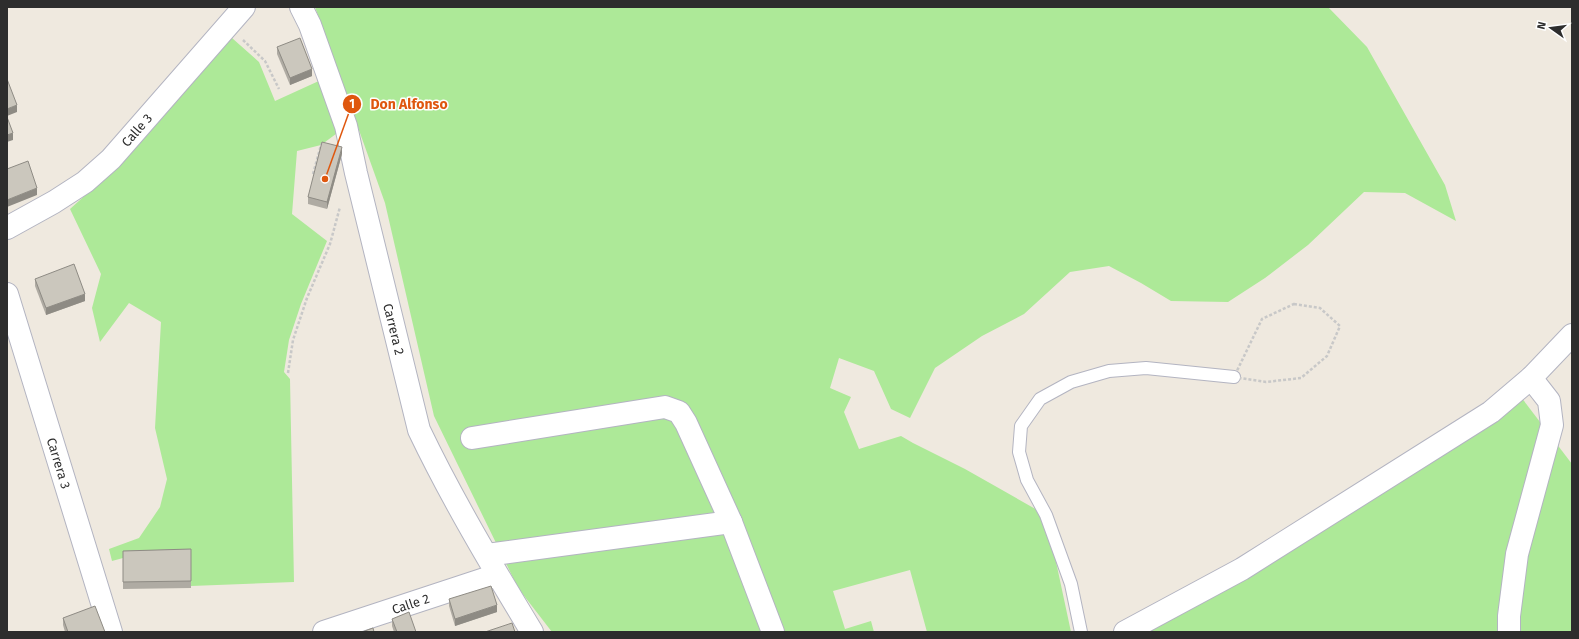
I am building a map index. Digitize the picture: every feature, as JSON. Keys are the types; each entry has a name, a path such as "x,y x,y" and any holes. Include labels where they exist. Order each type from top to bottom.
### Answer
{"street":[{"name":"Calle 3","path":"7,228 54,202 85,182 111,159 244,7"},
{"name":"Carrera 2","path":"301,7 310,25 346,126 419,430 498,575 532,632"},
{"name":"Carrera 3","path":"7,294 111,632"},
{"path":"1125,632 1242,569 1491,412 1531,378 1572,334"},
{"path":"1509,632 1509,616 1517,554 1552,425 1549,401 1531,378"},
{"path":"472,438 665,407 679,412 686,423 731,522 773,632"},
{"path":"487,555 731,522"},
{"name":"Calle 2","path":"324,632 498,575"}],"lane":[{"path":"1081,632 1071,584 1046,515 1027,480 1018,452 1021,426 1040,399 1071,382 1109,371 1146,368 1234,377"}],"path":[{"path":"227,25 266,61 279,89"},
{"path":"288,373 293,340 307,298 330,244 341,206"},
{"path":"1294,304 1320,308 1340,326 1327,356 1301,378 1266,382 1234,377 1262,319 1294,304"}],"green space":[{"path":"315,7 1328,7 1367,47 1445,185 1456,221 1405,193 1364,192 1308,245 1265,278 1228,302 1171,301 1109,266 1070,272 1024,314 982,336 935,368 910,418 891,409 874,371 839,358 830,388 851,397 844,412 859,449 901,436 965,469 1046,515 1071,632 927,632 910,570 833,591 845,629 871,621 874,632 552,632 518,588 434,416 385,203"},
{"path":"232,38 259,62 275,101 321,80 340,131 321,145 297,151 292,214 327,241 301,304 289,340 284,372 290,379 294,582 191,586 191,557 123,558 112,561 109,549 139,538 160,507 167,479 155,428 161,322 129,303 100,342 92,308 101,274 70,209 111,172"},
{"path":"1518,393 1572,464 1572,632 1120,632"}],"building":[{"path":"300,38 312,69 290,78 277,47"},
{"path":"7,79 17,105 7,109"},
{"path":"7,117 13,133 7,135"},
{"path":"322,142 342,147 327,202 308,197"},
{"path":"28,161 37,188 7,200 7,169"},
{"path":"74,264 85,294 46,308 35,279"},
{"path":"191,549 191,581 123,582 123,551"},
{"path":"491,586 497,605 455,619 449,599"},
{"path":"95,606 105,632 68,632 63,618"},
{"path":"409,612 416,632 397,632 392,619"},
{"path":"512,623 515,632 485,632"},
{"path":"373,628 374,632 362,632"}],"place":[{"name":"Don Alfonso","path":"325,179"}]}
